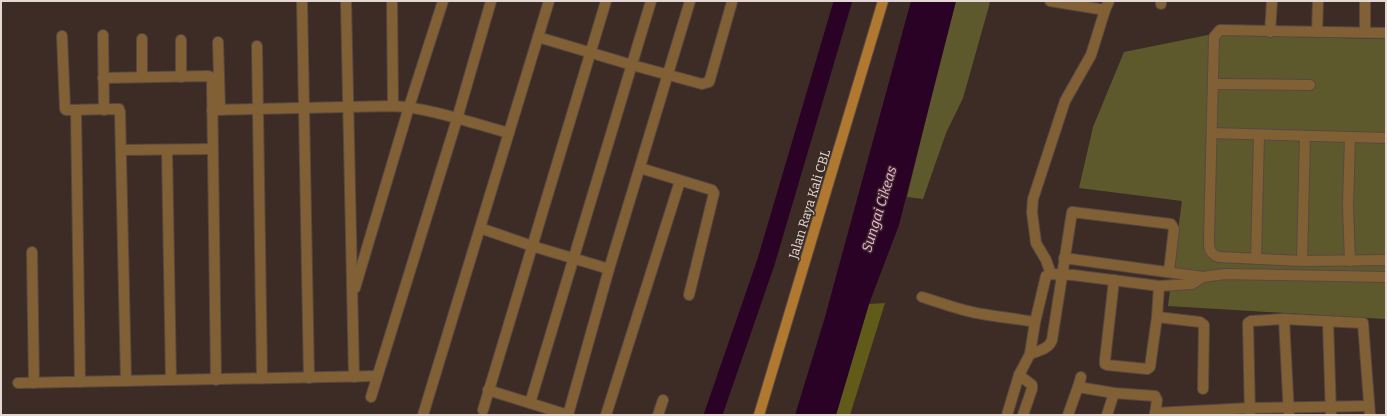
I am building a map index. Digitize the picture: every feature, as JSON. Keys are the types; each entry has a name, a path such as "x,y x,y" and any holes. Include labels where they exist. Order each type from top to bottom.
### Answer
{"main road":[{"name":"Jalan Raya Kali CBL","path":"760,415 883,1"}],"street":[{"path":"302,1 309,378"},
{"path":"346,1 354,377"},
{"path":"392,1 393,106"},
{"path":"352,298 409,107 443,1"},
{"path":"371,397 457,119 491,1"},
{"path":"423,415 549,1"},
{"path":"483,410 606,1"},
{"path":"530,403 651,1"},
{"path":"488,390 568,415 609,269 690,1"},
{"path":"1050,1 1107,5 1091,54 1065,101 1033,199 1032,212 1036,243 1046,260 1051,274"},
{"path":"1270,32 1272,1"},
{"path":"1317,32 1318,1"},
{"path":"1365,1 1365,32"},
{"path":"538,38 702,84 709,82 732,2"},
{"path":"1386,33 1220,30 1217,32 1214,37 1209,250 1213,255 1218,257 1302,261 1386,260"},
{"path":"103,35 104,110"},
{"path":"62,36 64,107 66,110 116,109 120,112 126,381"},
{"path":"142,39 142,77"},
{"path":"180,77 181,40"},
{"path":"216,380 212,149 216,110 218,42"},
{"path":"257,46 262,378"},
{"path":"103,78 208,76 211,77 212,80 216,110"},
{"path":"1213,84 1310,85"},
{"path":"216,110 393,106 409,107 509,133"},
{"path":"76,110 80,382"},
{"path":"1212,133 1386,138"},
{"path":"1256,259 1259,135"},
{"path":"1302,261 1305,136"},
{"path":"1350,137 1348,206 1350,261"},
{"path":"121,150 212,149"},
{"path":"167,150 171,380"},
{"path":"640,168 713,190 714,194 689,294"},
{"path":"606,415 680,181"},
{"path":"1030,354 1050,345 1072,212 1171,224 1174,229 1173,272 1180,280 1174,286"},
{"path":"480,228 532,246 609,269"},
{"path":"32,252 34,383"},
{"path":"1063,266 1114,280 1159,286 1192,284 1203,277"},
{"path":"1007,415 1019,375 1030,354 1035,322 1045,277 1063,266 1173,272 1203,277 1225,274 1386,277"},
{"path":"1114,280 1105,364 1107,365 1149,369 1157,317 1159,286"},
{"path":"922,297 982,314 1011,317 1035,322"},
{"path":"1157,317 1203,323 1203,389"},
{"path":"1284,319 1289,411"},
{"path":"1068,415 1079,382 1114,393 1155,396 1157,400 1155,414 1369,410 1363,323 1284,319 1248,323 1250,412"},
{"path":"1328,321 1330,410"},
{"path":"1019,375 1032,385 1023,415"},
{"path":"18,384 377,376"},
{"path":"1107,415 1114,393"},
{"path":"658,415 663,400"}],"shaded area":[{"path":"956,1 990,1 963,98 946,133 923,199 907,197 935,81"},
{"path":"1208,35 1386,39 1386,319 1168,306 1182,201 1079,188 1093,127 1124,52"},
{"path":"885,303 850,415 836,415 869,304"}],"water":[{"name":"Sungai Cikeas","path":"911,1 956,1 899,225 869,304 836,415 795,415 825,317"}],"waterway":[{"path":"713,415 766,262 843,1"}]}
